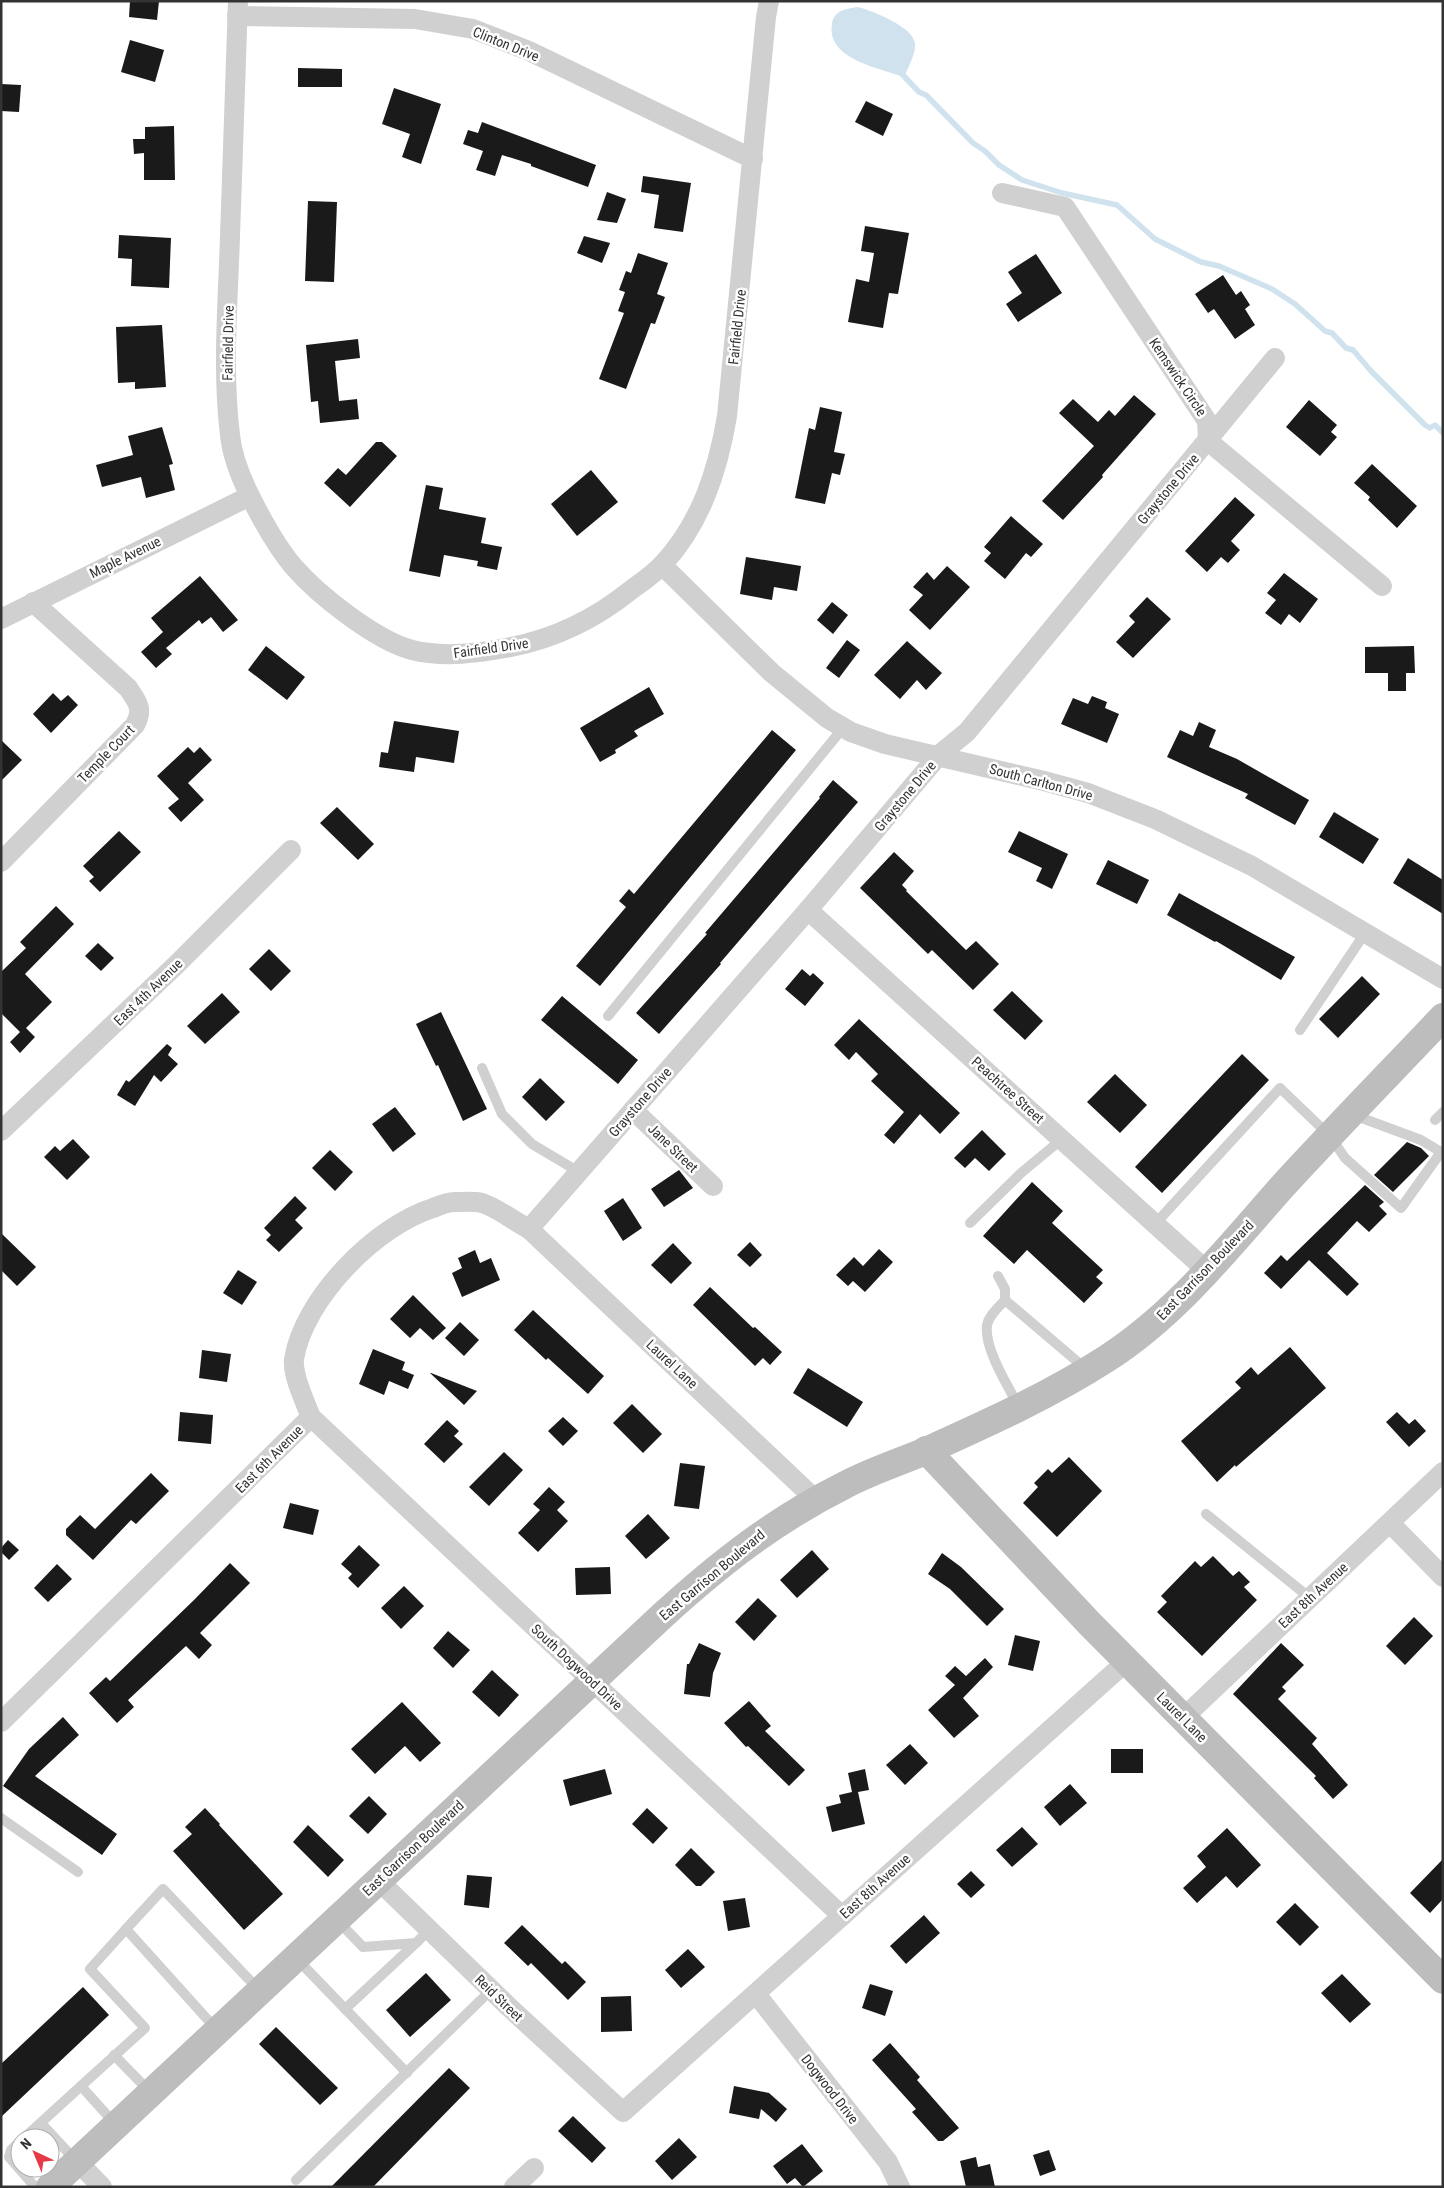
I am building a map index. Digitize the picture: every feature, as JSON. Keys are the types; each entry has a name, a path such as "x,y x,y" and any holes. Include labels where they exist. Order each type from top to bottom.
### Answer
{"main road":[{"name":"East Garrison Boulevard","path":"50,2187 676,1603 739,1549 770,1527 816,1500 876,1470 926,1450 1018,1407 1088,1370 1108,1359 1154,1324 1207,1271 1350,1114 1442,1021"},
{"name":"Laurel Lane","path":"926,1450 1127,1661 1443,1980"}],"street":[{"name":"Fairfield Drive","path":"238,9 226,366 230,438 250,496 275,540 292,565 312,586 360,623 385,638 411,649 440,654 470,653 528,644 584,623 608,609 662,566 697,516 711,484 721,453 733,364 769,1"},
{"name":"Clinton Drive","path":"238,9 415,19 473,29 529,51 753,158"},
{"name":"Kemswick Circle","path":"1002,193 1065,207 1207,421 1208,441"},
{"name":"Graystone Drive","path":"529,1229 808,910 940,755 967,732 1275,358"},
{"path":"1208,441 1382,586"},
{"name":"Maple Avenue","path":"1,619 250,496"},
{"name":"South Carlton Drive","path":"662,566 802,700 843,728 884,744 940,755 1044,780 1088,793 1138,812 1252,866 1443,979"},
{"name":"Temple Court","path":"1,862 135,725 140,710 138,701 128,688 33,602"},
{"name":"East 4th Avenue","path":"1,1131 176,965 291,850"},
{"name":"Peachtree Street","path":"808,910 1207,1271"},
{"name":"Jane Street","path":"633,1110 713,1186"},
{"name":"East 6th Avenue","path":"1,1722 311,1417 300,1389 294,1361 301,1334 316,1307 333,1283 375,1242 399,1224 425,1210 453,1201 482,1203 529,1229"},
{"name":"Laurel Lane","path":"529,1229 816,1500"},
{"name":"South Dogwood Drive","path":"311,1417 716,1795 842,1916"},
{"name":"East 8th Avenue","path":"1183,1718 1443,1472"},
{"path":"1390,1523 1443,1577"},
{"name":"East 8th Avenue","path":"623,2112 1127,1661"},
{"name":"Reid Street","path":"378,1880 422,1936 492,1990 623,2112"},
{"name":"Dogwood Drive","path":"756,1994 888,2162 900,2187"},
{"path":"77,2161 102,2187"},
{"path":"514,2187 534,2168"}],"lane":[{"path":"608,1016 843,728"},
{"path":"1300,1030 1365,933"},
{"path":"482,1068 502,1114 532,1144 579,1172"},
{"path":"1155,1224 1280,1088 1330,1136 1345,1158 1401,1208 1441,1152 1421,1140 1350,1114"},
{"path":"1434,1120 1443,1112"},
{"path":"970,1223 1020,1172 1062,1139"},
{"path":"998,1276 1005,1289 1005,1300 993,1313 987,1325 988,1339 995,1360 1018,1407"},
{"path":"1005,1300 1088,1370"},
{"path":"1206,1514 1310,1598"},
{"path":"1,1818 78,1872"},
{"path":"35,2128 145,2028 90,1969 162,1889 260,1991"},
{"path":"336,1920 363,1946 422,1936"},
{"path":"126,1929 217,2030"},
{"path":"345,2009 422,1936"},
{"path":"295,1957 407,2074"},
{"path":"296,2180 492,1990"},
{"path":"114,2055 150,2093"},
{"path":"81,2086 116,2125"},
{"path":"41,2123 77,2161"}],"water":[{"path":"858,7 892,21 908,32 913,38 915,44 914,52 904,77 856,60 837,46 832,36 833,19 841,11"}],"building":[{"path":"130,1 159,1 157,20 129,17"},
{"path":"130,40 164,50 155,82 121,72"},
{"path":"298,68 342,69 342,87 298,87"},
{"path":"1,84 21,85 19,112 1,111"},
{"path":"394,88 441,104 421,164 402,157 410,134 382,124"},
{"path":"866,101 893,114 883,136 855,122"},
{"path":"482,122 596,165 588,187 531,166 531,164 502,155 495,176 476,170 483,151 463,144 468,130 478,133"},
{"path":"174,126 175,180 144,180 144,153 134,154 133,139 145,139 145,127"},
{"path":"643,176 691,183 683,232 654,228 659,195 641,192"},
{"path":"607,192 626,199 617,223 597,220"},
{"path":"308,201 337,202 334,282 305,281"},
{"path":"865,226 909,233 898,294 889,293 883,328 848,322 856,279 869,282 874,253 861,251"},
{"path":"119,235 171,238 169,288 131,286 132,259 118,258"},
{"path":"584,236 610,243 602,263 577,253"},
{"path":"638,253 668,263 657,294 665,297 655,324 651,323 626,389 599,379 624,313 618,311 625,292 619,290 626,271 631,273"},
{"path":"1036,254 1062,293 1018,322 1006,304 1022,293 1008,272"},
{"path":"1223,275 1236,295 1241,291 1250,305 1245,309 1255,325 1235,339 1214,309 1208,313 1195,294"},
{"path":"162,325 166,387 135,389 135,382 118,383 116,327"},
{"path":"358,339 360,358 335,361 339,401 357,399 359,419 320,423 318,401 311,402 306,345"},
{"path":"1134,395 1156,414 1102,475 1103,477 1063,520 1042,501 1094,446 1059,413 1073,399 1098,422 1109,410 1115,416"},
{"path":"1309,400 1337,425 1331,432 1337,437 1320,456 1286,427"},
{"path":"820,407 842,412 834,452 845,454 840,475 832,473 825,504 795,498 809,428 815,430"},
{"path":"162,427 173,464 169,465 175,490 146,498 141,477 102,487 96,465 133,455 128,436"},
{"path":"376,442 382,442 397,456 350,507 324,483 338,468 346,475"},
{"path":"1372,464 1417,506 1397,528 1368,500 1370,497 1354,483"},
{"path":"591,470 618,502 577,536 551,504"},
{"path":"426,485 443,488 439,509 486,518 481,543 502,547 497,570 477,566 478,561 444,555 440,577 409,571"},
{"path":"1235,497 1255,515 1231,541 1240,550 1228,563 1221,557 1207,572 1185,551"},
{"path":"1011,516 1043,544 1031,557 1026,553 1005,579 984,561 991,553 984,547"},
{"path":"746,557 801,566 797,591 774,587 772,600 740,594"},
{"path":"947,566 970,587 930,630 909,610 923,595 913,587 927,572 934,580"},
{"path":"1284,573 1318,599 1300,623 1289,614 1281,625 1265,613 1276,600 1267,593"},
{"path":"200,576 238,620 223,632 211,617 202,624 199,620 166,648 172,654 156,668 141,652 163,632 151,618"},
{"path":"1147,597 1171,619 1133,658 1116,642 1135,622 1129,616"},
{"path":"832,602 848,615 833,634 817,620"},
{"path":"847,640 860,650 839,678 826,668"},
{"path":"907,641 942,673 926,690 917,680 900,699 874,675"},
{"path":"266,646 305,677 287,700 248,670"},
{"path":"1414,646 1415,673 1406,673 1406,691 1388,691 1388,673 1365,673 1365,647"},
{"path":"649,687 664,714 634,731 638,736 615,750 616,753 600,762 580,728"},
{"path":"53,693 61,701 68,695 78,705 51,733 33,714"},
{"path":"1092,696 1107,702 1105,708 1119,714 1107,743 1061,724 1073,698 1088,704"},
{"path":"394,721 459,731 454,763 416,757 414,772 379,767 381,752 388,753"},
{"path":"1199,722 1216,730 1209,747 1237,759 1309,800 1295,825 1245,798 1248,794 1167,757 1180,730 1193,736"},
{"path":"772,730 796,750 600,986 576,966 626,907 619,901 629,889 634,894"},
{"path":"1,740 22,760 1,781"},
{"path":"188,747 194,753 200,747 212,760 188,783 204,800 181,822 168,808 179,799 157,776"},
{"path":"833,780 858,802 659,1034 636,1013 707,934 705,933 820,798"},
{"path":"337,807 374,844 358,860 320,823"},
{"path":"1334,812 1379,839 1363,864 1319,837"},
{"path":"119,831 141,852 100,892 89,881 94,877 83,866"},
{"path":"1019,831 1068,854 1052,889 1036,881 1042,868 1008,852"},
{"path":"894,852 914,871 902,885 906,891 966,950 976,941 999,964 973,990 932,950 928,954 860,888"},
{"path":"1408,858 1443,880 1443,914 1393,883"},
{"path":"1108,860 1149,880 1137,904 1096,884"},
{"path":"1179,893 1295,957 1281,980 1216,941 1167,915"},
{"path":"56,906 74,924 25,974 52,1002 26,1028 35,1037 20,1053 10,1042 20,1032 1,1013 1,972 26,948 20,942"},
{"path":"98,943 114,958 101,971 85,956"},
{"path":"269,949 291,971 271,991 249,969"},
{"path":"802,969 810,976 813,973 824,983 805,1006 785,989"},
{"path":"1362,976 1380,994 1338,1038 1319,1019"},
{"path":"1012,991 1043,1021 1025,1040 993,1010"},
{"path":"222,993 240,1012 205,1044 187,1026"},
{"path":"562,996 638,1060 618,1084 541,1020"},
{"path":"441,1012 487,1109 463,1121 438,1065 436,1066 416,1024"},
{"path":"859,1019 960,1113 940,1134 920,1114 894,1144 884,1135 904,1112 871,1081 878,1074 856,1052 849,1060 834,1045"},
{"path":"167,1044 172,1048 168,1055 178,1064 161,1082 154,1075 135,1106 117,1095 126,1080 129,1082"},
{"path":"1242,1054 1269,1080 1162,1193 1135,1167"},
{"path":"1115,1074 1147,1105 1120,1133 1087,1102"},
{"path":"540,1078 565,1102 546,1121 522,1097"},
{"path":"395,1107 416,1134 393,1152 372,1124"},
{"path":"982,1130 1006,1154 989,1171 975,1158 965,1168 954,1158"},
{"path":"73,1139 90,1157 67,1180 44,1157 55,1146 60,1151"},
{"path":"1407,1142 1421,1148 1429,1156 1393,1192 1374,1175"},
{"path":"330,1150 353,1172 335,1191 312,1168"},
{"path":"679,1170 693,1188 664,1207 651,1189"},
{"path":"1032,1182 1063,1211 1052,1223 1103,1270 1096,1277 1103,1283 1084,1303 1027,1250 1014,1264 983,1236"},
{"path":"1365,1185 1384,1202 1379,1206 1387,1214 1369,1232 1357,1221 1327,1253 1359,1284 1347,1296 1309,1260 1281,1289 1264,1273 1281,1255 1287,1261"},
{"path":"295,1196 307,1208 295,1220 303,1228 279,1252 266,1240 271,1235 264,1228"},
{"path":"623,1198 642,1228 623,1241 604,1211"},
{"path":"1,1233 36,1267 17,1286 1,1270"},
{"path":"750,1242 762,1255 750,1267 737,1255"},
{"path":"673,1243 692,1263 671,1284 651,1265"},
{"path":"879,1249 893,1262 865,1292 853,1281 848,1286 836,1275 854,1257 863,1266"},
{"path":"475,1250 480,1263 491,1258 500,1280 462,1297 452,1273 462,1268 458,1258"},
{"path":"238,1270 257,1282 242,1305 223,1293"},
{"path":"710,1287 753,1328 755,1327 782,1352 770,1365 763,1358 755,1366 693,1305"},
{"path":"413,1295 446,1328 433,1340 420,1328 410,1338 390,1319"},
{"path":"533,1310 604,1376 588,1394 548,1358 546,1360 514,1330"},
{"path":"460,1322 479,1340 464,1356 445,1338"},
{"path":"1290,1347 1326,1388 1217,1482 1181,1441 1241,1388 1235,1382 1251,1367 1258,1375"},
{"path":"373,1349 405,1362 402,1370 414,1375 408,1389 389,1381 384,1395 359,1384"},
{"path":"202,1350 231,1354 227,1382 199,1378"},
{"path":"808,1368 863,1402 847,1427 793,1393"},
{"path":"431,1373 477,1391 464,1405"},
{"path":"632,1404 662,1434 643,1453 613,1423"},
{"path":"180,1412 213,1415 211,1444 178,1441"},
{"path":"1397,1412 1409,1424 1415,1419 1426,1431 1409,1447 1386,1422"},
{"path":"563,1417 578,1431 563,1446 548,1431"},
{"path":"447,1420 459,1431 454,1436 463,1444 444,1463 424,1444"},
{"path":"504,1452 523,1470 489,1506 469,1487"},
{"path":"1069,1457 1102,1491 1057,1537 1023,1503 1038,1487 1034,1483 1048,1469 1052,1473"},
{"path":"680,1463 705,1466 699,1509 674,1506"},
{"path":"151,1473 169,1491 136,1524 131,1520 93,1560 66,1535 66,1529 80,1515 95,1529"},
{"path":"549,1487 565,1502 557,1510 568,1521 538,1552 518,1533 540,1510 533,1504"},
{"path":"290,1503 319,1510 313,1535 283,1528"},
{"path":"648,1514 670,1538 646,1559 625,1536"},
{"path":"8,1540 19,1550 9,1560 1,1552 1,1548"},
{"path":"359,1545 380,1565 358,1588 348,1578 352,1574 341,1564"},
{"path":"812,1550 829,1569 797,1598 780,1580"},
{"path":"942,1553 961,1567 1004,1609 987,1626 950,1589 928,1574"},
{"path":"1213,1556 1233,1576 1239,1571 1250,1582 1244,1587 1257,1600 1202,1656 1157,1612 1167,1602 1161,1596 1195,1561 1201,1567"},
{"path":"230,1563 250,1583 200,1633 212,1645 199,1659 186,1646 128,1700 134,1707 117,1723 89,1693 106,1677 110,1681"},
{"path":"57,1564 72,1579 48,1602 34,1588"},
{"path":"610,1567 611,1594 576,1595 575,1568"},
{"path":"404,1586 424,1606 401,1629 381,1608"},
{"path":"758,1598 777,1616 754,1641 735,1622"},
{"path":"1414,1617 1433,1636 1405,1665 1386,1646"},
{"path":"448,1631 470,1650 453,1668 433,1648"},
{"path":"1015,1635 1040,1641 1033,1671 1008,1665"},
{"path":"699,1643 721,1653 713,1673 710,1697 684,1694 687,1664 689,1664"},
{"path":"1281,1643 1304,1665 1282,1687 1286,1691 1278,1699 1317,1738 1312,1744 1348,1785 1333,1799 1314,1778 1316,1776 1233,1694"},
{"path":"985,1658 993,1667 963,1698 979,1716 954,1738 928,1710 955,1685 945,1676 955,1666 966,1676"},
{"path":"492,1670 519,1695 499,1717 472,1692"},
{"path":"749,1701 771,1726 765,1731 805,1770 789,1786 748,1746 746,1747 724,1723"},
{"path":"402,1702 441,1743 420,1762 405,1746 375,1774 351,1749"},
{"path":"63,1717 79,1735 35,1776 117,1834 102,1855 3,1786 29,1749"},
{"path":"910,1744 928,1763 905,1785 886,1765"},
{"path":"1111,1749 1143,1749 1143,1773 1111,1773"},
{"path":"605,1769 612,1794 570,1806 563,1780"},
{"path":"865,1769 869,1790 858,1792 865,1824 832,1832 826,1807 841,1803 839,1795 852,1792 848,1773"},
{"path":"1070,1784 1087,1803 1060,1826 1044,1807"},
{"path":"369,1796 387,1814 368,1834 349,1816"},
{"path":"205,1808 283,1894 244,1930 173,1851 192,1834 185,1827"},
{"path":"647,1808 668,1828 653,1844 632,1824"},
{"path":"308,1825 344,1860 328,1877 293,1842"},
{"path":"1022,1827 1038,1844 1012,1867 996,1850"},
{"path":"1227,1828 1261,1865 1237,1888 1226,1876 1197,1903 1183,1888 1206,1867 1197,1856"},
{"path":"691,1848 715,1872 701,1886 696,1886 675,1865"},
{"path":"1443,1859 1443,1899 1430,1913 1410,1893"},
{"path":"971,1871 985,1885 971,1898 957,1884"},
{"path":"467,1875 492,1877 489,1908 464,1905"},
{"path":"745,1898 750,1927 728,1931 723,1901"},
{"path":"1295,1903 1319,1927 1300,1946 1276,1922"},
{"path":"924,1915 940,1933 906,1964 890,1946"},
{"path":"522,1925 562,1964 565,1961 586,1982 568,2000 531,1963 528,1966 504,1943"},
{"path":"688,1949 705,1967 681,1988 665,1970"},
{"path":"426,1973 451,2000 410,2037 386,2010"},
{"path":"1342,1974 1371,2004 1350,2023 1321,1993"},
{"path":"870,1984 893,1991 885,2016 862,2008"},
{"path":"83,1987 109,2015 1,2117 1,2064"},
{"path":"631,1996 632,2031 601,2032 601,1997"},
{"path":"276,2027 338,2088 320,2105 259,2044"},
{"path":"890,2043 920,2077 917,2080 959,2128 943,2141 938,2141 912,2112 916,2109 872,2060"},
{"path":"449,2068 470,2088 373,2187 331,2187"},
{"path":"734,2086 769,2093 787,2109 776,2122 761,2109 759,2119 729,2113"},
{"path":"573,2116 606,2148 592,2163 558,2131"},
{"path":"679,2138 697,2157 672,2180 655,2161"},
{"path":"802,2144 823,2171 803,2187 795,2178 787,2184 773,2166"},
{"path":"1049,2150 1056,2170 1040,2176 1033,2155"},
{"path":"976,2157 978,2167 990,2164 995,2187 966,2187 960,2161"}],"waterway":[{"path":"900,72 919,92 926,95 973,143 985,151 999,165 1022,180 1062,193 1117,205 1155,239 1201,262 1219,266 1272,289 1295,304 1325,331 1332,333 1346,348 1353,350 1371,371 1425,425 1430,428 1435,425 1443,433"}]}
